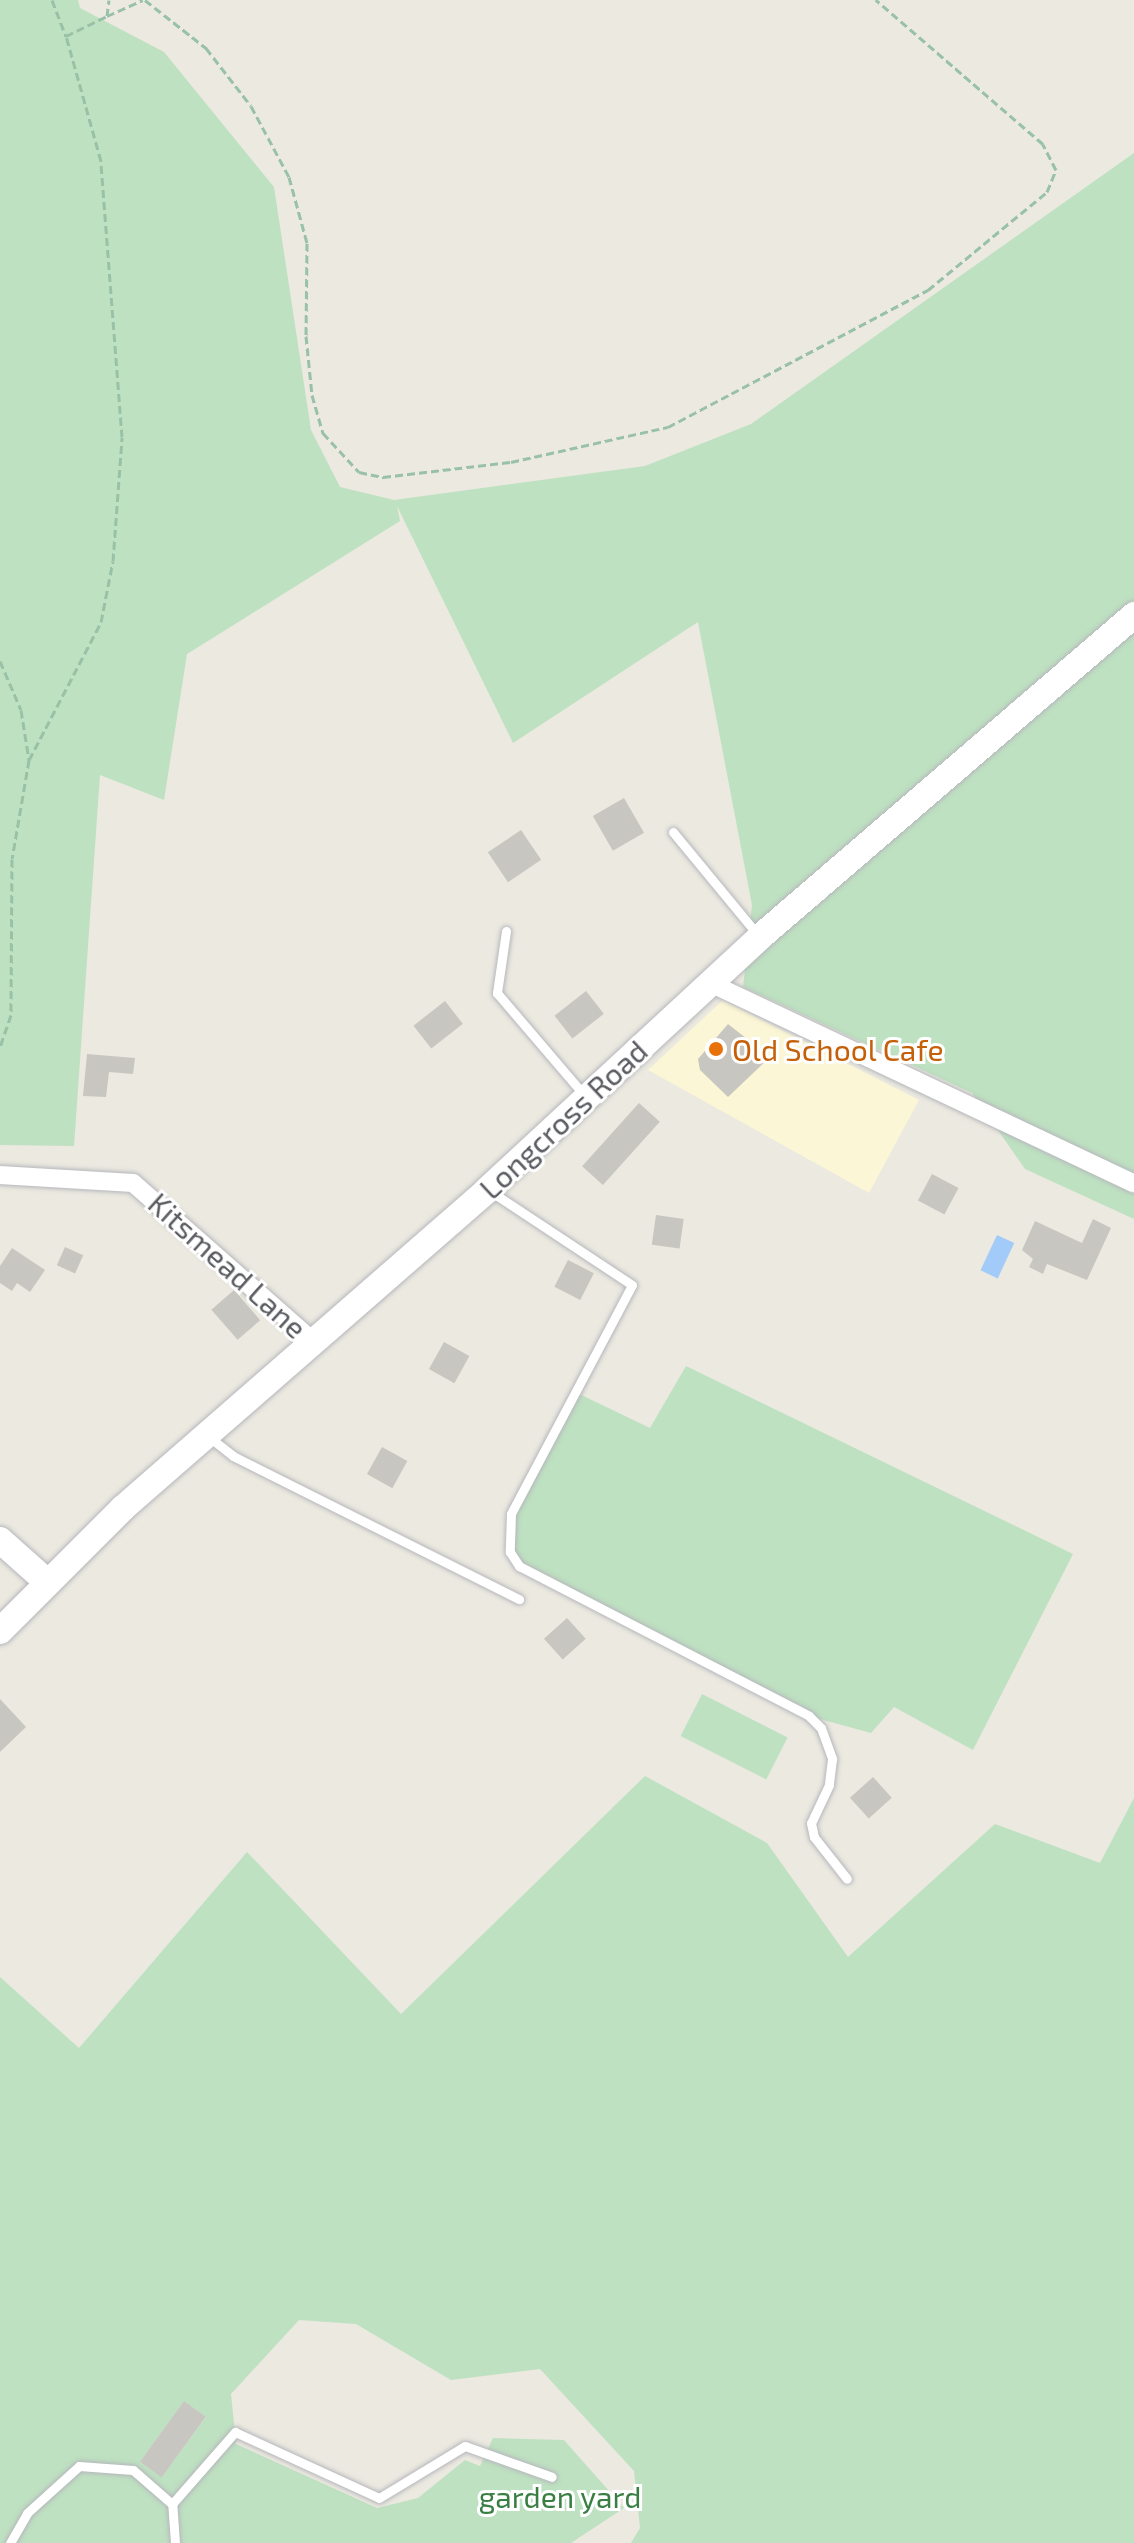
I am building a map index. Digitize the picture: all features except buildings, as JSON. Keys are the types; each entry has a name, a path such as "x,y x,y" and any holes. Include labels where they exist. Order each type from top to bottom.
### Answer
{"main road":[{"name":"Longcross Road","path":"0,1631 46,1581 487,1190 760,937 1134,615"},
{"path":"0,1540 46,1581"}],"street":[{"path":"710,983 1134,1183"},
{"name":"Kitsmead Lane","path":"0,1175 133,1183 315,1343"}],"lane":[{"path":"673,832 760,937"},
{"path":"506,931 497,993 585,1097"},
{"path":"487,1190 632,1285 511,1514 510,1552 519,1566 809,1716 821,1728 832,1759 829,1785 811,1823 814,1837 847,1879"},
{"path":"209,1437 233,1456 519,1599"},
{"path":"172,2504 235,2432 379,2498 465,2446 552,2477"},
{"path":"10,2543 27,2513 79,2466 133,2470 172,2504 175,2543"}],"path":[{"path":"1,1044 11,1015 12,859 29,760 101,622 113,561 122,437 101,161 66,36 52,0"},
{"path":"107,16 109,0"},
{"path":"66,36 144,0 206,48 251,106 289,177 307,243 306,336 312,395 323,433 359,472 383,477 511,462 668,427 928,290 1047,192 1056,170 1043,144 876,0"},
{"path":"0,661 21,710 29,760"}],"shaded area":[{"path":"723,1000 919,1100 869,1193 648,1070"}],"green space":[{"path":"0,0 78,0 80,8 164,52 274,187 311,430 340,487 394,500 645,466 751,424 1134,153 1134,1219 1025,1169 972,1093 743,987 752,905 698,622 513,743 397,506 400,521 187,654 164,800 100,775 74,1146 0,1145"},
{"path":"686,1366 1073,1554 973,1750 894,1707 871,1733 809,1716 519,1566 510,1552 511,1514 575,1392 650,1428"},
{"path":"702,1694 788,1738 766,1779 681,1736"},
{"name":"garden yard","path":"645,1776 767,1843 848,1957 995,1824 1100,1863 1134,1798 1134,2543 631,2543 640,2528 634,2471 540,2369 451,2380 356,2324 299,2320 231,2394 236,2444 377,2508 418,2498 465,2460 480,2466 493,2438 564,2440 624,2508 571,2543 0,2543 0,1977 79,2048 247,1852 401,2014","holes":["184,2401 206,2417 162,2477 140,2462"]}],"water":[{"path":"997,1235 1014,1243 998,1278 981,1270"}],"place":[{"name":"Old School Cafe","path":"716,1049"}]}
